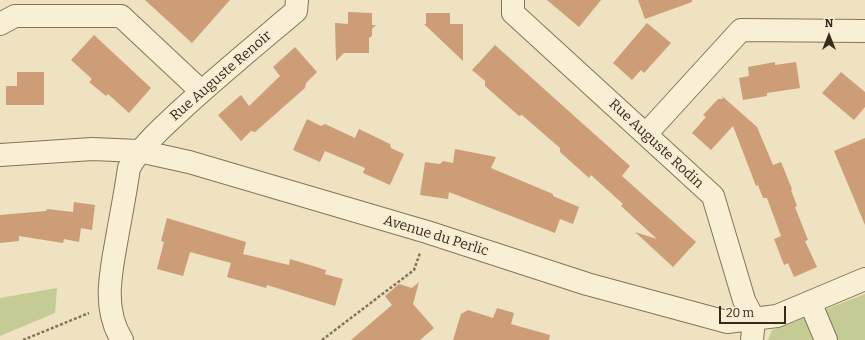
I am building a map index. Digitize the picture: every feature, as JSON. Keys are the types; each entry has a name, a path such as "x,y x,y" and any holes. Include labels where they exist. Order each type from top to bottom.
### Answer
{"street":[{"name":"Rue Auguste Renoir","path":"122,340 114,326 110,305 109,282 129,168 139,151 201,91 296,11 297,0"},
{"name":"Rue Auguste Rodin","path":"513,0 513,13 713,196 753,330"},
{"path":"0,24 15,16 121,16 201,91"},
{"path":"646,134 741,30 865,31"},
{"name":"Avenue du Perlic","path":"0,156 92,149 139,151 189,162 427,232 587,284 753,330 777,316 865,279"},
{"path":"810,302 826,340"}],"path":[{"path":"322,340 414,270 427,232"},
{"path":"23,340 110,305"}],"green space":[{"path":"57,288 55,313 0,336 0,298"},
{"path":"865,294 865,340 768,340 772,330"}],"building":[{"path":"145,0 230,0 192,43"},
{"path":"547,0 601,0 579,27"},
{"path":"638,0 692,0 692,2 645,19"},
{"path":"348,12 372,13 372,25 376,25 372,29 372,36 369,38 369,53 344,53 336,61 335,23 348,24"},
{"path":"426,13 450,13 450,24 463,24 463,61 424,24 426,24"},
{"path":"647,23 671,43 644,73 641,70 632,80 613,63"},
{"path":"94,35 151,88 129,113 108,94 106,96 89,82 92,79 71,60"},
{"path":"495,45 630,166 622,176 696,242 673,267 635,232 657,239 621,206 623,204 591,175 589,178 560,152 560,148 522,115 519,116 485,86 485,81 472,70"},
{"path":"295,47 317,72 306,83 305,88 255,132 251,131 241,141 218,115 241,95 249,106 280,76 273,67"},
{"path":"775,62 775,65 796,62 800,88 767,93 767,96 743,100 739,78 749,76 748,67"},
{"path":"17,72 44,72 44,105 6,105 6,86 17,86"},
{"path":"841,72 865,92 865,107 854,120 822,93"},
{"path":"722,96 757,127 773,165 781,162 792,189 791,190 797,206 795,207 808,240 805,241 817,267 794,277 788,263 784,265 774,239 781,236 767,198 763,198 758,185 756,186 733,126 711,150 692,133 706,117 703,115 718,99 723,99"},
{"path":"307,119 321,126 325,124 355,138 359,129 390,144 391,148 404,154 390,185 363,173 365,168 325,151 320,162 293,150"},
{"path":"865,138 865,225 834,151"},
{"path":"455,149 496,157 491,168 553,194 553,196 579,207 573,224 560,219 555,233 449,192 448,199 420,195 425,162 440,164 443,161 453,163"},
{"path":"74,202 95,205 92,230 81,228 79,242 64,239 63,243 19,236 19,241 0,243 0,215 46,211 47,209 73,212"},
{"path":"167,218 246,242 243,254 289,265 290,259 326,270 325,274 343,279 335,306 267,285 266,288 227,277 231,263 190,252 183,276 157,269 164,242 161,241"},
{"path":"419,282 413,304 434,328 420,340 351,340 392,305 385,296 399,284 412,288"},
{"path":"497,308 514,313 511,324 550,335 549,340 453,340 461,314 468,310 493,318"}]}
